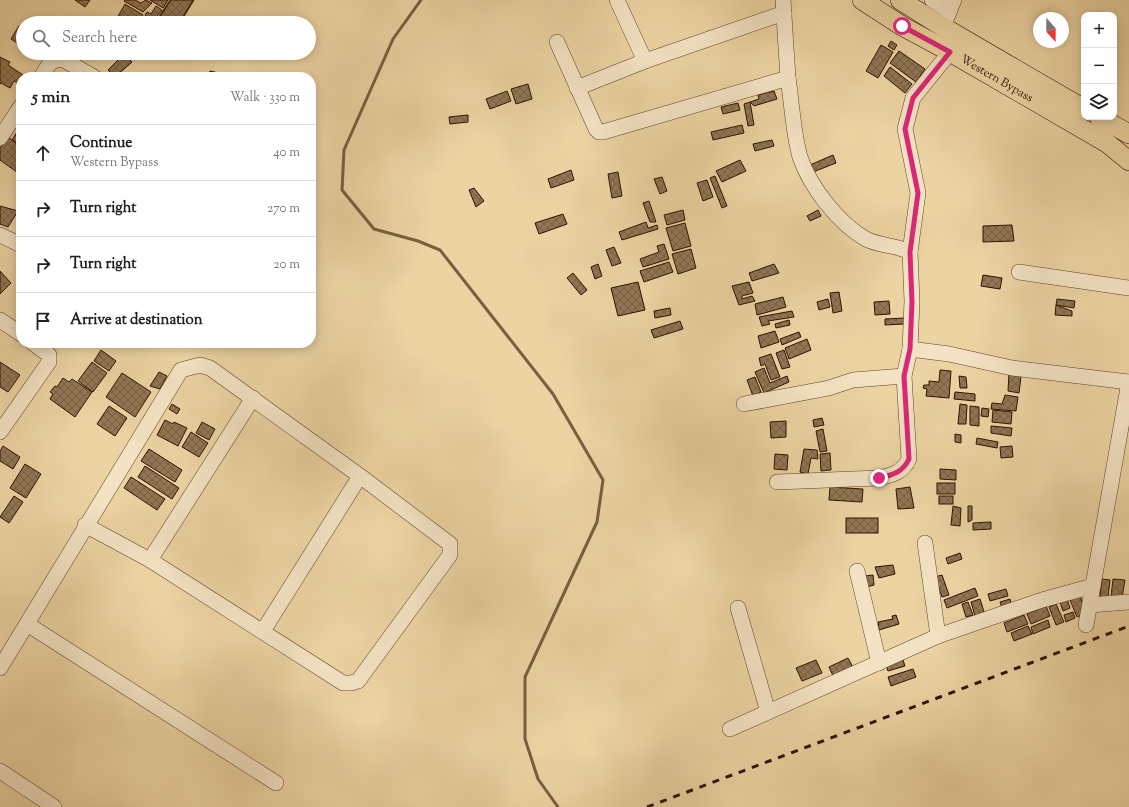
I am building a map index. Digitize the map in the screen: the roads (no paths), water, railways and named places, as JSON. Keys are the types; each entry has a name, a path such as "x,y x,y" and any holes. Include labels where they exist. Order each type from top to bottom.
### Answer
{"main road":[{"name":"Western Bypass","path":"862,0 902,26 950,52 1107,143 1129,161"},
{"name":"Western Bypass","path":"900,0 949,13 1081,107"},
{"path":"1104,120 1129,134"}],"street":[{"path":"618,0 645,61"},
{"path":"932,0 949,13"},
{"path":"577,88 784,6 788,78 800,156 809,177 827,204 850,228 868,240 910,252"},
{"path":"557,42 596,129 599,132 788,78"},
{"path":"777,482 879,478 892,476 906,466 909,459 904,376 910,349 912,294 910,252 918,193 905,129 913,98 950,52"},
{"path":"44,72 50,62 55,60"},
{"path":"64,60 85,72"},
{"path":"0,138 16,114"},
{"path":"0,236 16,243"},
{"path":"1019,272 1129,288"},
{"path":"0,320 16,331"},
{"path":"0,432 49,362 49,355 40,348"},
{"path":"910,349 949,354 1012,368 1129,382 1086,625"},
{"path":"0,668 85,525 181,370 200,365 210,368 252,398 360,476 450,544 450,554 358,680 351,683 343,683 150,560 85,525"},
{"path":"744,404 828,388 867,378 904,376"},
{"path":"150,560 252,398"},
{"path":"263,631 360,476"},
{"path":"925,543 938,636"},
{"path":"857,571 879,663"},
{"path":"730,729 938,636 1042,600 1093,586"},
{"path":"1090,605 1129,602"},
{"path":"738,608 768,712"},
{"path":"27,624 276,783"},
{"path":"0,772 54,807"}],"waterway":[{"path":"421,0 393,39 344,150 342,190 374,229 418,241 440,250 553,394 603,480 597,522 525,677 525,739 538,779 558,807"}],"railway":[{"path":"647,807 1129,626"}]}
